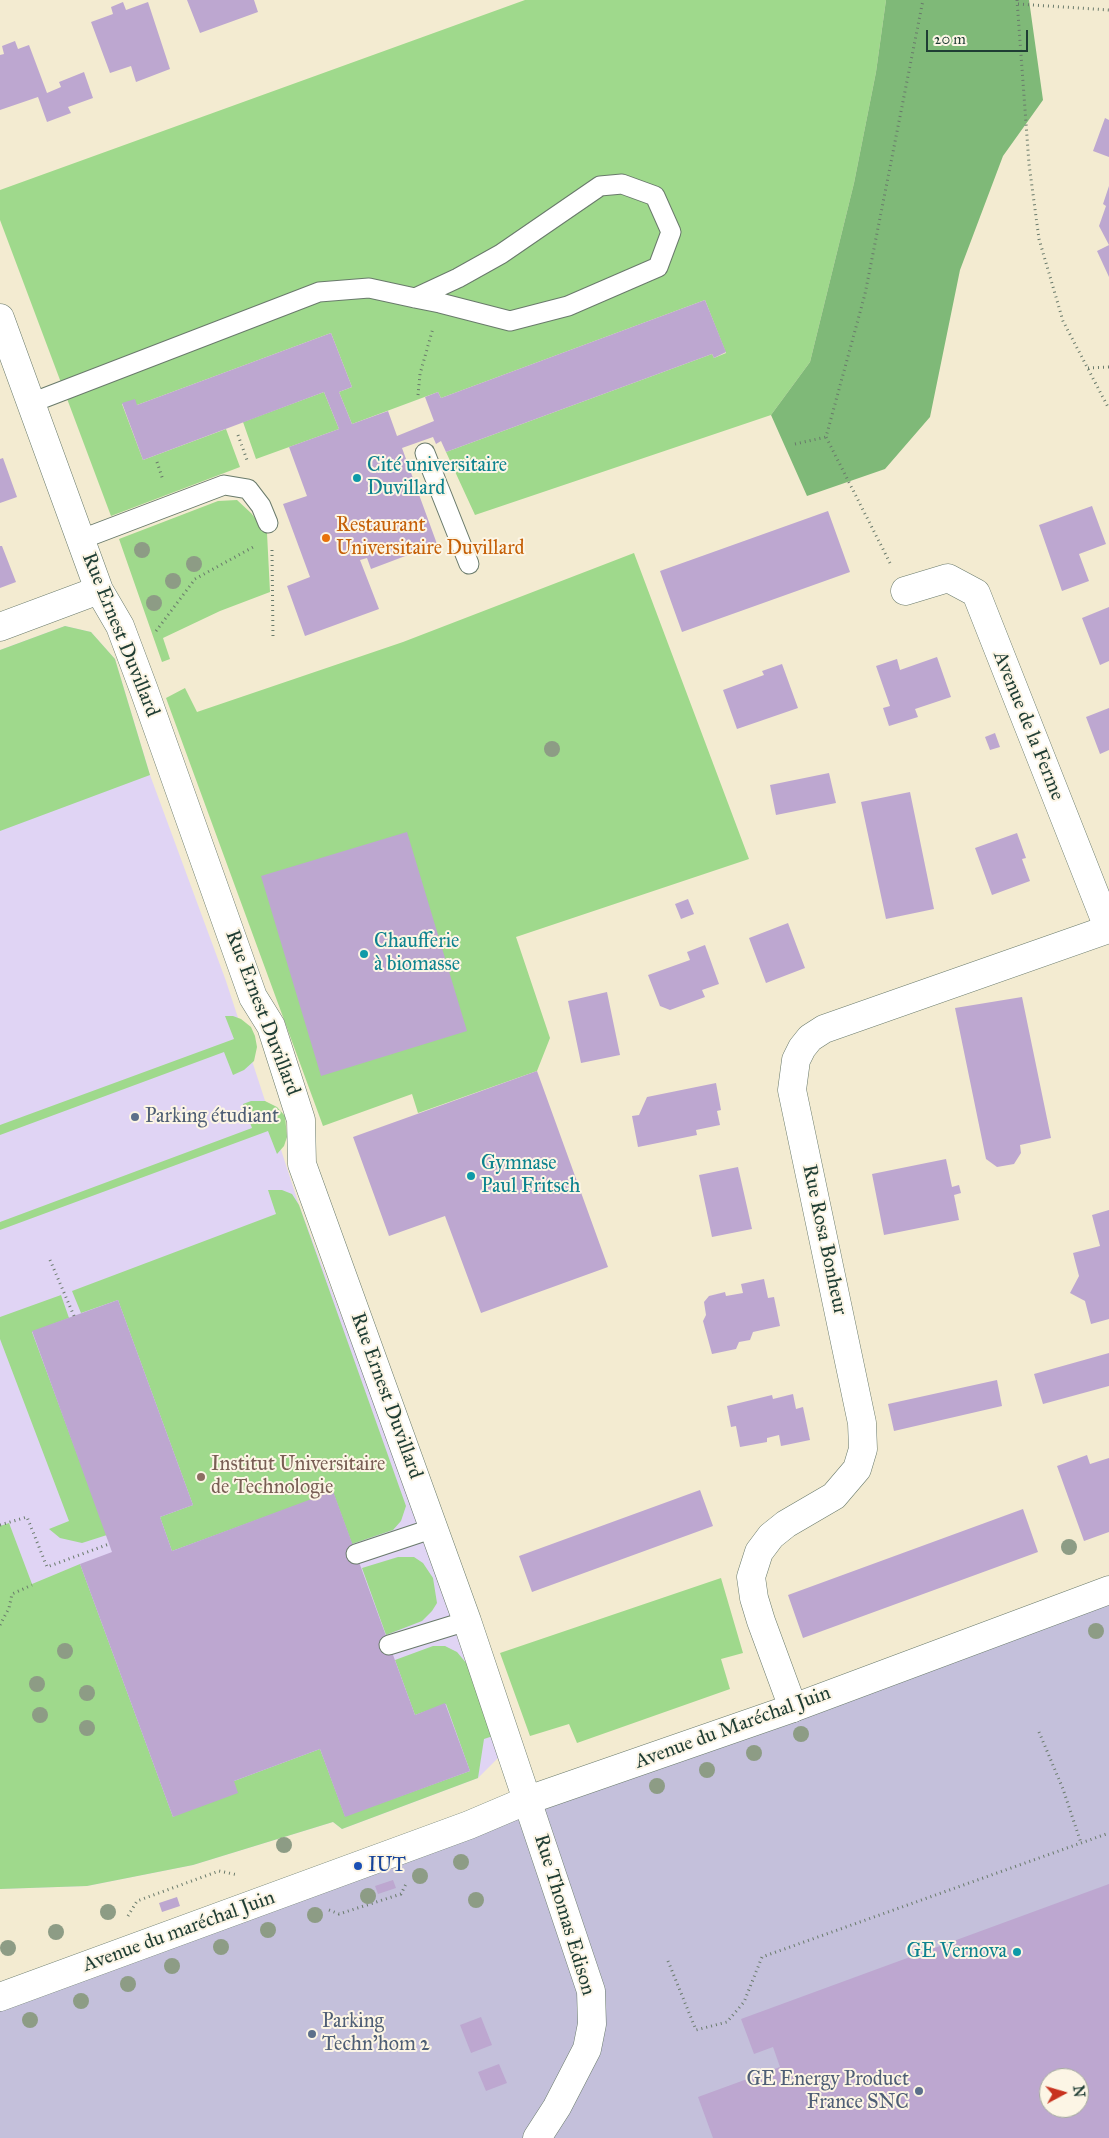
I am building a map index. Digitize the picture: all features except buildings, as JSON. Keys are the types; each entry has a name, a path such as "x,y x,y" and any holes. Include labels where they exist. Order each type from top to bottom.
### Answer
{"street":[{"name":"Rue Ernest Duvillard","path":"0,318 99,590 120,626 253,998 271,1026 281,1052 301,1120 302,1164 467,1620 528,1800"},
{"name":"Avenue de la Ferme","path":"904,591 948,578 976,593 1109,930"},
{"path":"0,627 99,590"},
{"name":"Rue Rosa Bonheur","path":"793,1708 761,1621 754,1598 752,1577 759,1552 771,1536 786,1524 834,1496 857,1469 863,1449 862,1423 792,1090 796,1060 810,1038 824,1029 1109,930"},
{"name":"Avenue du Maréchal Juin","path":"358,1866 469,1825 528,1800 793,1708 1109,1590"},
{"name":"Rue Thomas Edison","path":"528,1800 591,1991 592,2024 587,2049 558,2107 537,2138"},
{"name":"Avenue du maréchal Juin","path":"0,1997 358,1866"}],"lane":[{"path":"31,403 319,292 369,288 415,298 440,303 510,322 568,306 658,267 671,232 655,196 622,184 600,186 501,254 458,278 415,298"},
{"path":"425,452 469,564"},
{"path":"82,539 224,485 248,489 261,506 268,523"},
{"path":"356,1554 434,1528"},
{"path":"389,1645 467,1620"}],"path":[{"path":"904,591 826,437 865,294 923,0"},
{"path":"1109,10 1018,2 1029,164 1039,239 1063,321 1109,409"},
{"path":"418,395 420,374 440,303"},
{"path":"1088,368 1109,367"},
{"path":"795,444 826,437"},
{"path":"137,672 156,630 196,579 256,545"},
{"path":"271,554 274,594 273,638"},
{"path":"50,1260 74,1316"},
{"path":"0,1525 27,1517 47,1567 109,1544"},
{"path":"0,1625 9,1608 12,1594 32,1585"},
{"path":"1039,1732 1063,1789 1081,1843"},
{"path":"668,1961 696,2030 727,2022 744,2002 762,1957 1109,1834"}],"shaded area":[{"name":"Institut Universitaire de Technologie","path":"65,626 91,632 115,659 150,775 226,981 299,1205 507,1749 478,1778 342,1829 333,1822 193,1865 87,1886 0,1889 0,650"},
{"path":"1109,1599 1109,2138 0,2138 0,2008"}],"green space":[{"path":"525,0 886,0 876,72 854,183 810,362 771,415 475,515 446,452 712,354 714,358 726,353 705,300 441,398 438,392 352,424 339,392 352,387 331,333 137,405 122,404 143,460 226,429 240,467 111,516 0,220 0,190"},
{"path":"886,0 1029,0 1043,100 1003,156 960,270 930,417 885,469 807,496 771,415 810,362 854,183 876,72"},
{"path":"324,392 339,429 256,459 243,422"},
{"path":"237,500 251,513 267,533 270,592 220,611 163,638 170,659 162,662 119,539 218,501"},
{"path":"634,553 749,859 516,937 550,1038 537,1071 418,1113 412,1094 323,1126 166,698 185,688 197,712 403,642"},
{"path":"65,626 91,632 115,659 150,775 0,831 0,650"},
{"path":"225,1016 241,1019 251,1027 255,1036 257,1047 254,1061 244,1070 233,1075 224,1052 0,1135 0,1125 234,1039"},
{"path":"251,1101 265,1101 277,1107 285,1116 287,1137 284,1146 277,1154 268,1131 0,1230 0,1222 252,1128 243,1104"},
{"path":"268,1190 282,1190 292,1194 299,1205 406,1506 401,1521 393,1530 352,1544 333,1492 172,1551 160,1517 193,1505 118,1300 81,1313 72,1291 276,1214"},
{"path":"61,1295 69,1318 32,1332 107,1535 82,1543 60,1538 49,1529 69,1521 0,1339 0,1317"},
{"path":"9,1523 32,1584 80,1564 173,1817 234,1781 320,1749 345,1816 470,1771 446,1704 415,1715 395,1660 433,1646 445,1646 457,1652 467,1664 493,1736 484,1739 478,1778 342,1829 333,1822 193,1865 87,1886 0,1889 0,1526"},
{"path":"398,1557 414,1557 423,1563 433,1578 437,1603 422,1621 386,1635 362,1568"},
{"path":"721,1578 743,1653 721,1659 730,1689 577,1743 569,1724 530,1736 500,1653"}],"place":[{"name":"Cité universitaire Duvillard","path":"357,478"},
{"name":"Restaurant Universitaire Duvillard","path":"326,538"},
{"name":"Chaufferie à biomasse","path":"364,954"},
{"name":"Parking étudiant","path":"135,1117"},
{"name":"Gymnase Paul Fritsch","path":"471,1176"},
{"name":"Institut Universitaire de Technologie","path":"201,1477"},
{"name":"IUT","path":"358,1866"},
{"name":"GE Vernova","path":"1017,1952"},
{"name":"Parking Techn'hom 2","path":"312,2034"},
{"name":"GE Energy Product France SNC","path":"919,2091"}]}
